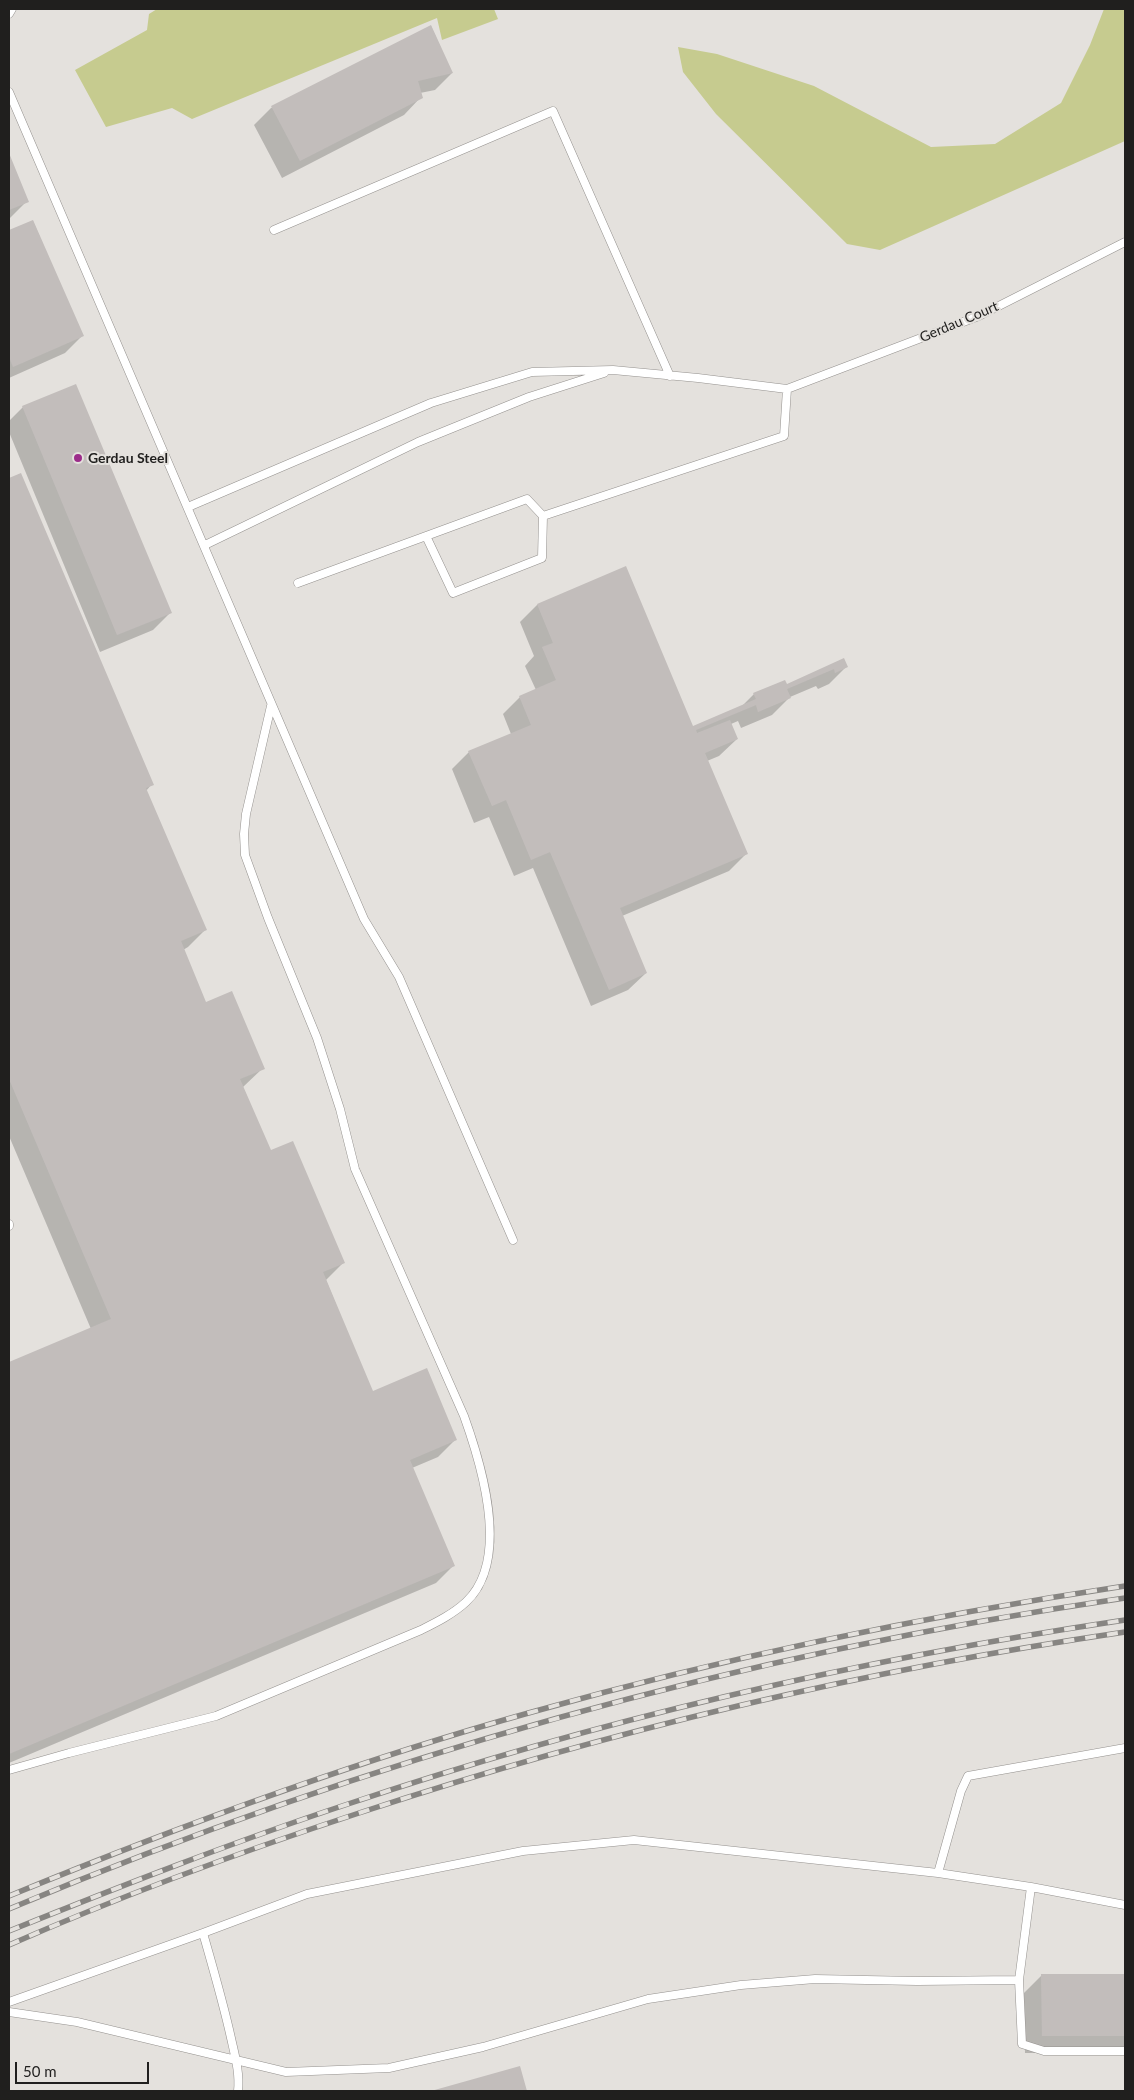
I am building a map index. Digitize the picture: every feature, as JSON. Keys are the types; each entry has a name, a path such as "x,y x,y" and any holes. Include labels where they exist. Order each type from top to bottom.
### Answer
{"lane":[{"path":"9,14 12,9"},
{"path":"9,92 364,919 399,977 513,1240"},
{"path":"274,230 553,111 670,376"},
{"name":"Gerdau Court","path":"787,389 979,316 1125,242"},
{"path":"188,507 431,402 532,372 613,370 787,389 784,436 542,516"},
{"path":"205,545 418,442 529,397 613,370"},
{"path":"298,583 426,536 527,499 542,516 542,558 453,593 426,536"},
{"path":"9,1770 216,1716 421,1630 444,1619 467,1602 482,1581 489,1562 491,1540 488,1507 474,1444 464,1416 356,1169 340,1109 317,1038 268,918 245,855 244,834 246,814 271,706"},
{"path":"938,1873 955,1810 968,1776 1125,1748"},
{"path":"9,2002 307,1894 523,1851 634,1840 938,1873 1032,1887 1125,1905"},
{"path":"1032,1887 1019,1980 1022,2044 1044,2051 1125,2051"},
{"path":"203,1933 226,2016 236,2061 239,2077 238,2091"},
{"path":"9,2012 77,2022 286,2072 389,2068 483,2046 648,1999 742,1985 815,1979 1019,1980"}],"shaded area":[{"path":"157,9 494,9 498,19 442,40 437,18 192,119 172,108 106,127 75,70 147,30 149,14"},
{"path":"1104,9 1125,9 1125,141 880,250 847,244 716,114 683,72 678,47 717,54 814,86 931,147 995,144 1061,103 1090,45"}],"building":[{"path":"431,25 453,73 418,81 423,98 300,161 271,106"},
{"path":"9,153 29,202 9,210"},
{"path":"33,220 84,336 13,367 9,357 9,230"},
{"path":"76,384 172,613 117,635 22,406"},
{"path":"21,473 154,785 146,788 207,930 181,941 206,1002 232,991 265,1069 240,1079 271,1150 293,1141 345,1263 323,1272 373,1391 427,1368 457,1440 410,1460 455,1566 9,1754 9,1362 111,1319 9,1079 9,478"},
{"path":"626,566 693,726 756,699 753,693 785,680 787,684 844,658 848,667 835,673 834,669 787,689 791,698 758,712 756,705 696,730 697,733 730,720 738,739 705,753 748,854 620,908 647,973 609,990 550,852 531,860 506,800 492,806 468,751 531,725 519,696 556,680 542,647 553,643 537,604"},
{"path":"1041,1974 1125,1974 1125,2036 1042,2036"},
{"path":"520,2066 527,2091 431,2091"}],"railway":[{"path":"9,1896 267,1796 465,1731 532,1712 679,1673 827,1640 975,1611 1125,1586"},
{"path":"9,1909 144,1855 280,1805 418,1759 557,1718 698,1681 839,1649 982,1621 1125,1598"},
{"path":"9,1931 262,1834 443,1773 539,1745 636,1719 830,1673 928,1653 1125,1620"},
{"path":"9,1945 138,1892 270,1843 453,1783 547,1755 738,1706 834,1684 1028,1647 1125,1632"}],"place":[{"name":"Gerdau Steel","path":"78,458"}]}
